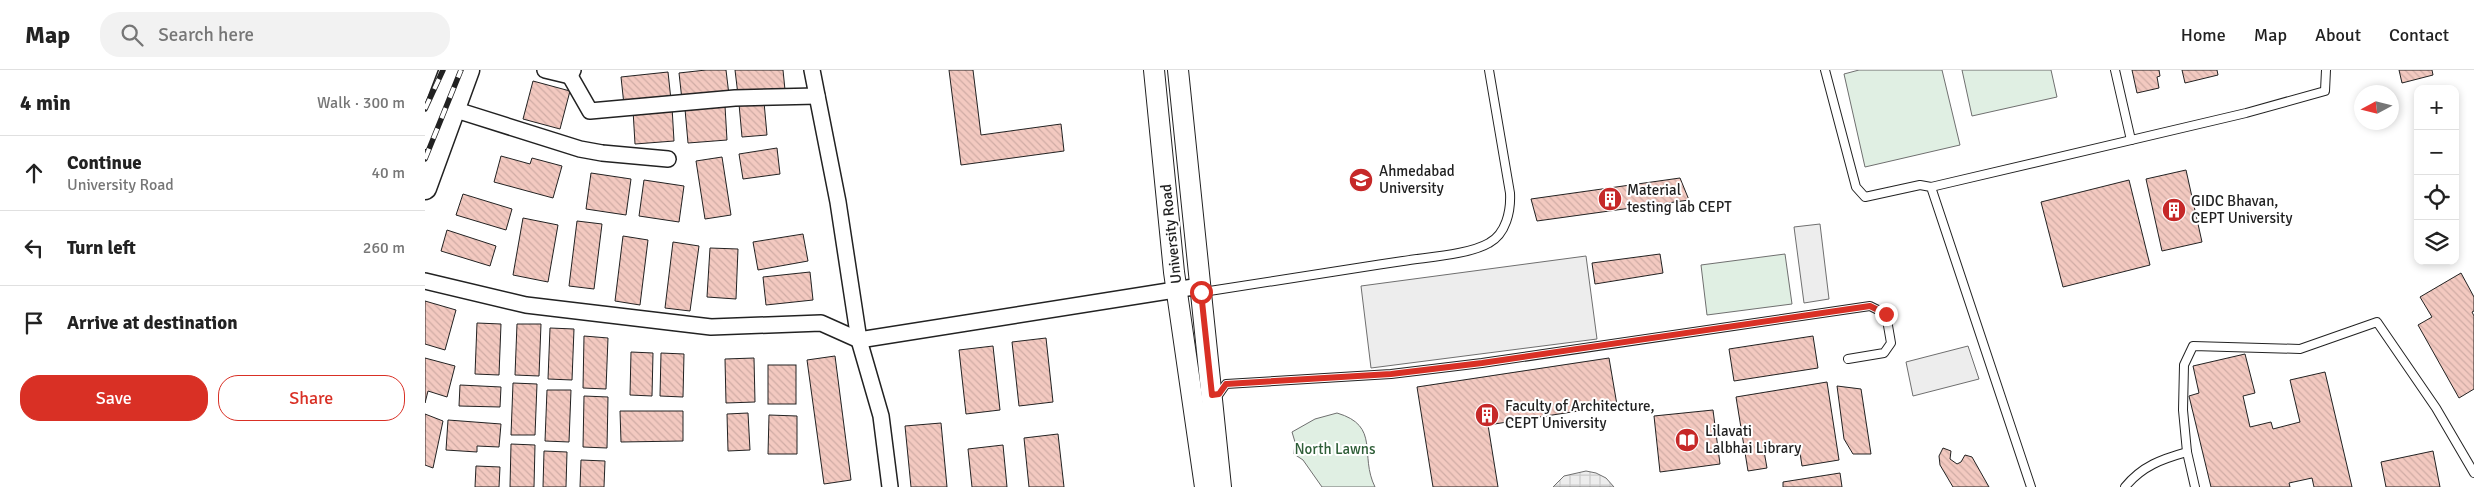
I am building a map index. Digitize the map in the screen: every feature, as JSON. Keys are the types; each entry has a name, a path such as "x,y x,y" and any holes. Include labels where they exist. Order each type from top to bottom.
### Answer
{"main road":[{"path":"425,138 451,70"},
{"path":"425,188 468,70"}],"street":[{"path":"545,70 571,73 590,112 735,98 817,96"},
{"path":"812,70 838,202 859,340 881,416 890,487"},
{"name":"University Road","path":"1154,70 1177,290 1205,487"},
{"name":"University Road","path":"1178,70 1221,487"},
{"path":"453,109 581,149 602,153 668,159"},
{"path":"425,281 526,305 701,326 772,327 821,323 859,340 1177,290 1200,289"}],"lane":[{"path":"1200,289 1420,258 1470,250 1489,243 1504,226 1511,207 1489,70"},
{"path":"1825,70 1856,186 1865,197 1920,185 1931,187 2246,113 2325,91 2326,70"},
{"path":"2115,70 2131,140"},
{"path":"1931,187 2031,487"},
{"path":"1212,395 1219,394 1226,384 1391,374 1473,364 1870,306 1886,314 1891,343 1884,353 1848,359"},
{"path":"2195,487 2187,452 2183,410 2184,365 2193,346 2300,349 2377,322 2435,408 2474,473"},
{"path":"2125,487 2134,476 2154,462 2187,452"}],"green space":[{"path":"1859,70 1942,70 1960,145 1865,167 1844,74"},
{"path":"1962,70 2051,70 2057,97 1972,116"},
{"path":"1785,254 1792,304 1707,315 1701,265"},
{"name":"North Lawns","path":"1337,413 1351,419 1364,434 1375,487 1322,487 1303,460 1294,454 1295,442 1292,432 1315,419"}],"shaded area":[{"path":"1820,224 1829,299 1804,303 1794,227"},
{"path":"1586,256 1597,339 1371,368 1361,286"},
{"path":"1968,346 1979,379 1913,396 1906,362"},
{"path":"1586,471 1606,478 1614,487 1553,487 1564,476"}],"building":[{"path":"726,70 729,95 682,100 679,73"},
{"path":"735,70 783,70 785,90 738,95"},
{"path":"949,70 973,70 981,135 1061,124 1064,151 961,165"},
{"path":"2132,70 2159,70 2160,76 2157,77 2159,88 2137,93"},
{"path":"2182,70 2217,70 2218,75 2185,83"},
{"path":"2399,70 2432,70 2433,75 2402,83"},
{"path":"668,72 671,100 624,105 621,77"},
{"path":"533,81 570,91 560,129 523,119"},
{"path":"764,102 767,135 742,137 739,104"},
{"path":"725,106 727,140 688,143 685,109"},
{"path":"672,107 674,141 635,144 633,110"},
{"path":"777,148 780,174 743,179 739,154"},
{"path":"501,156 530,164 532,158 562,166 553,198 494,182"},
{"path":"722,157 731,215 705,219 696,161"},
{"name":"GIDC Bhavan, CEPT University","path":"2186,170 2202,242 2162,251 2146,179"},
{"path":"591,173 631,179 626,215 586,209"},
{"name":"Material testing lab CEPT","path":"1680,178 1689,200 1537,221 1531,199"},
{"path":"644,180 684,186 679,222 639,216"},
{"path":"2129,180 2150,265 2063,287 2041,202"},
{"path":"463,194 512,209 506,230 456,215"},
{"path":"523,218 558,225 548,282 513,275"},
{"path":"577,221 602,224 594,289 569,286"},
{"path":"447,230 496,246 490,266 441,251"},
{"path":"803,234 808,261 758,270 753,242"},
{"path":"623,236 648,240 640,305 615,301"},
{"path":"673,242 699,246 690,311 665,308"},
{"path":"710,248 738,249 736,299 707,297"},
{"path":"1660,254 1663,273 1595,284 1592,263"},
{"path":"810,272 813,300 766,305 763,277"},
{"path":"2461,273 2474,297 2474,311 2472,312 2474,316 2474,389 2459,398 2418,325 2432,317 2420,297"},
{"path":"425,301 456,310 445,350 425,344"},
{"path":"477,323 501,324 499,375 475,374"},
{"path":"517,324 541,324 539,376 515,375"},
{"path":"550,328 574,329 572,380 548,379"},
{"path":"584,336 608,338 606,389 583,388"},
{"path":"1813,336 1818,368 1734,381 1729,349"},
{"path":"1046,338 1053,402 1019,406 1012,342"},
{"path":"993,346 1000,410 966,414 959,350"},
{"path":"631,352 653,353 652,396 630,395"},
{"path":"661,353 684,354 683,397 660,396"},
{"path":"2245,354 2255,393 2243,396 2250,427 2271,422 2273,429 2300,422 2290,380 2325,372 2352,487 2314,487 2312,478 2289,483 2290,487 2211,487 2189,396 2199,393 2193,366"},
{"path":"835,356 851,480 824,484 807,360"},
{"path":"425,358 455,366 447,397 428,391 425,403"},
{"path":"754,358 755,402 726,403 725,359"},
{"name":"Faculty of Architecture, CEPT University","path":"1609,358 1617,405 1488,425 1498,487 1433,487 1417,387"},
{"path":"768,365 796,365 796,404 768,404"},
{"path":"1827,382 1839,460 1802,466 1799,446 1764,451 1767,468 1748,471 1736,397"},
{"path":"513,383 537,384 535,435 511,435"},
{"path":"460,385 501,387 500,407 459,406"},
{"path":"1837,386 1861,389 1871,454 1853,454 1844,439"},
{"path":"547,390 571,390 569,442 545,441"},
{"path":"584,396 608,397 607,448 583,447"},
{"name":"Lilavati Lalbhai Library","path":"1713,410 1720,464 1660,472 1654,416"},
{"path":"620,411 683,411 683,441 621,442"},
{"path":"748,413 750,450 728,451 727,414"},
{"path":"425,414 443,421 433,468 425,465"},
{"path":"769,415 797,416 797,454 768,454"},
{"path":"448,420 501,424 499,447 477,446 477,452 446,450"},
{"path":"941,423 947,487 911,487 905,426"},
{"path":"1058,434 1064,487 1029,487 1024,438"},
{"path":"511,444 535,445 534,487 510,487"},
{"path":"1003,445 1007,487 972,487 968,449"},
{"path":"1943,448 1951,451 1950,459 1957,464 1961,462 1965,455 1972,457 1989,487 1953,487 1940,465 1939,456"},
{"path":"544,451 567,452 566,487 543,487"},
{"path":"2433,451 2440,487 2386,487 2381,462"},
{"path":"581,460 605,461 604,487 580,487"},
{"path":"476,466 500,467 499,487 475,487"},
{"path":"1840,473 1842,487 1783,487 1783,482"}],"railway":[{"path":"425,109 443,70"},
{"path":"425,159 461,70"}],"place":[{"name":"Ahmedabad University","path":"1361,180"},
{"name":"Material testing lab CEPT","path":"1610,199"},
{"name":"GIDC Bhavan, CEPT University","path":"2174,210"},
{"name":"Faculty of Architecture, CEPT University","path":"1487,415"},
{"name":"Lilavati Lalbhai Library","path":"1687,440"}],"route":[{"path":"1201,292 1212,395 1219,394 1226,384 1391,374 1482,363 1870,306 1886,314"}]}
